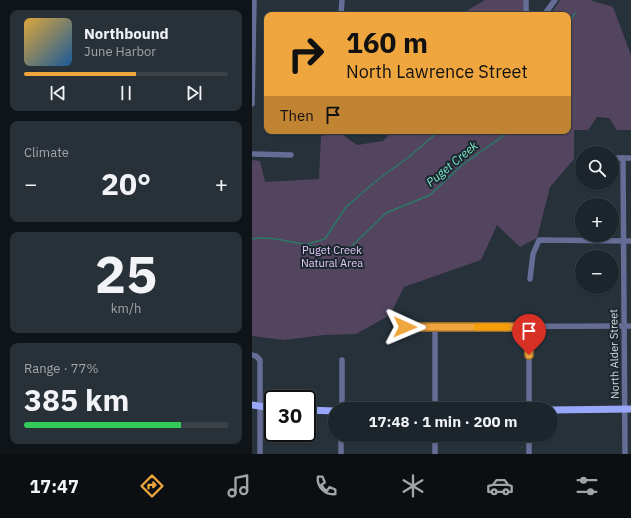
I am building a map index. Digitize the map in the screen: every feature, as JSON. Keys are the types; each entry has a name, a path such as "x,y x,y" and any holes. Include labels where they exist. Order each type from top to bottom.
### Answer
{"main road":[{"path":"252,405 264,407"},
{"path":"558,410 628,409"},
{"path":"316,410 328,411"}],"street":[{"path":"252,104 254,0"},
{"path":"342,0 342,12"},
{"path":"546,12 555,0"},
{"path":"526,1 527,12"},
{"path":"252,154 291,155"},
{"path":"619,158 631,158"},
{"name":"North Alder Street","path":"623,158 624,326 628,409 625,454"},
{"path":"530,279 532,256 539,240 631,241"},
{"path":"405,327 631,326"},
{"path":"435,327 435,402"},
{"path":"529,327 529,402"},
{"path":"252,355 256,356 260,360 260,454"},
{"path":"342,360 342,402"},
{"path":"341,454 342,442"},
{"path":"435,442 435,454"},
{"path":"529,442 529,454"}],"green space":[{"path":"485,0 523,0 524,12 466,12"},
{"name":"Puget Creek Natural Area","path":"560,0 590,0 613,7 631,55 631,130 617,130 609,118 597,117 588,130 574,130 574,159 550,187 537,238 520,247 497,225 481,260 404,287 390,315 356,334 324,335 284,340 252,336 252,160 260,161 265,182 319,179 321,136 341,134 357,145 383,141 390,134 571,134 571,12 552,12"}],"waterway":[{"name":"Puget Creek","path":"571,20 575,13"},
{"path":"307,244 325,239 346,207 436,134"},
{"name":"Puget Creek","path":"252,239 279,239 329,249 351,247 386,213 430,195 462,165 506,134"}],"slow traffic":[{"path":"477,327 507,327"}],"route":[{"path":"405,327 529,327 529,355"}]}
